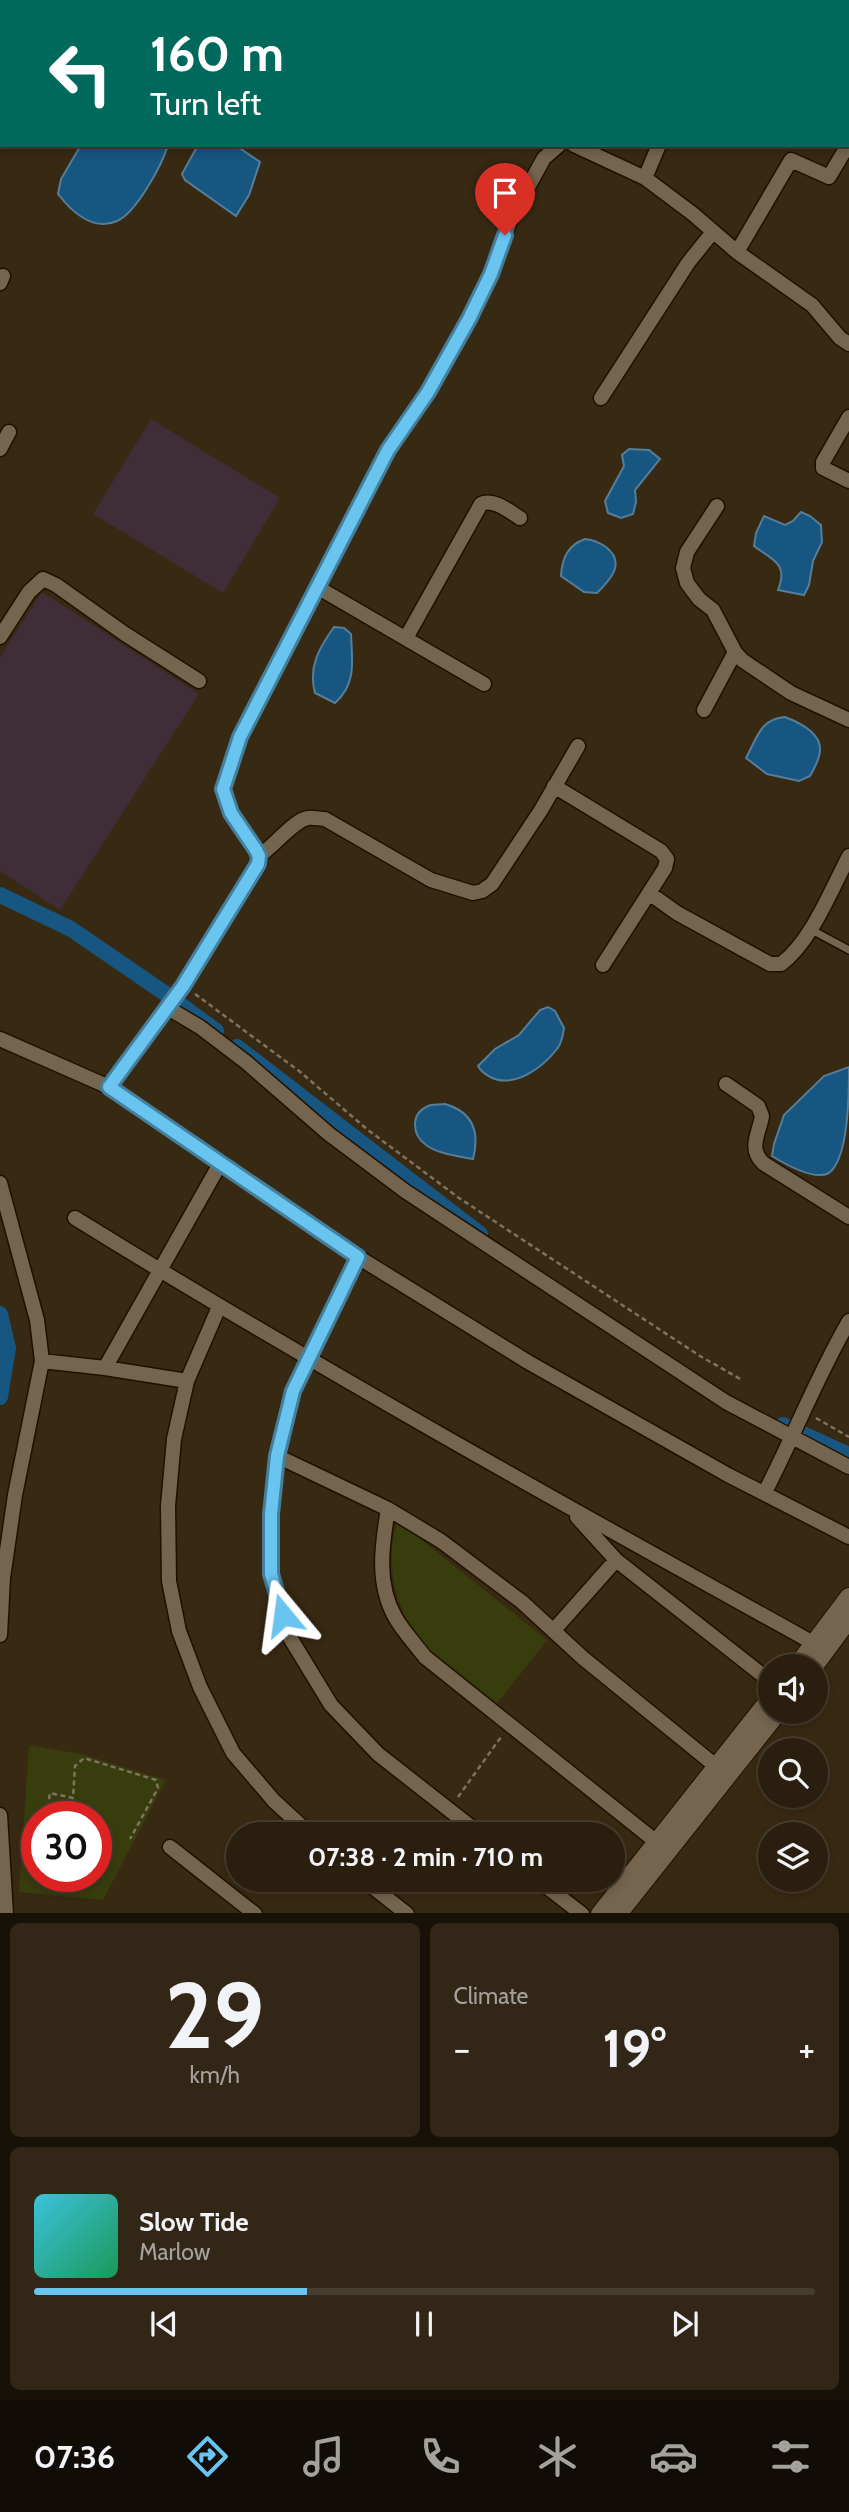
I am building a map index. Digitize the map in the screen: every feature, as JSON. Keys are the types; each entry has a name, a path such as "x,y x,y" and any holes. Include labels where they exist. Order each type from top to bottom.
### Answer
{"street":[{"path":"109,1087 182,988 258,864 259,856 231,813 223,789 240,737 388,450 428,392 469,319 491,274 512,216 544,158 556,147"},
{"path":"578,147 645,178 712,233 812,305 840,338 849,344"},
{"path":"645,178 658,147"},
{"path":"737,252 791,160 829,177 847,147"},
{"path":"601,398 688,263 712,233"},
{"path":"849,417 823,462 823,468 849,481"},
{"path":"0,449 9,432"},
{"path":"406,638 481,504 492,502 520,518"},
{"path":"717,506 687,552 683,568 687,583 699,599 713,610 735,652 791,693 849,720"},
{"path":"0,638 29,592 43,579 199,681"},
{"path":"317,587 484,684"},
{"path":"704,710 735,652"},
{"path":"259,856 274,846 295,823 308,818 325,819 431,880 460,891 482,891 492,884 578,746"},
{"path":"554,786 661,851 667,859 666,868 603,965"},
{"path":"649,893 677,913 770,964 781,964 790,957 810,929 849,856"},
{"path":"169,1007 246,1062 329,1134 405,1191 726,1402 794,1435 849,1467"},
{"path":"0,1039 109,1087 358,1257 528,1362 729,1475 849,1537"},
{"path":"726,1084 758,1106 762,1116 754,1146 756,1155 763,1163 849,1217"},
{"path":"105,1368 221,1162"},
{"path":"0,1183 37,1320 42,1361 15,1495 3,1578 0,1635"},
{"path":"75,1218 308,1359 815,1644"},
{"path":"358,1257 293,1391 277,1456 271,1514 271,1574 289,1636 331,1705 378,1754 464,1822"},
{"path":"219,1307 187,1381 174,1439 168,1506 169,1581 179,1631 200,1687 233,1753 274,1801 297,1822"},
{"path":"765,1492 847,1328"},
{"path":"42,1361 187,1381"},
{"path":"277,1456 388,1509 441,1541 522,1602 583,1658 717,1767"},
{"path":"569,1508 616,1560 758,1672"},
{"path":"388,1509 382,1543 382,1580 395,1616 425,1657 662,1847"},
{"path":"554,1630 616,1560"},
{"path":"807,1654 849,1597"},
{"path":"823,1654 849,1619"},
{"path":"618,1913 717,1767 758,1714"},
{"path":"600,1913 662,1847 768,1724"},
{"path":"0,1815 6,1913"},
{"path":"170,1847 255,1913"},
{"path":"380,1892 407,1913"},
{"path":"554,1892 582,1913"}],"lane":[{"path":"810,929 849,950"}],"path":[{"path":"182,988 299,1070 387,1147 458,1198 700,1356 742,1380"},
{"path":"803,1413 849,1437"},
{"path":"440,1822 509,1726"},
{"path":"49,1801 51,1793 73,1798 75,1766 85,1758 156,1780 158,1788 130,1839"}],"shaded area":[{"path":"151,419 280,498 223,593 93,514"},
{"path":"42,592 199,694 60,910 0,871 0,657"}],"green space":[{"path":"398,1521 547,1640 496,1705 430,1650 405,1616 392,1567 393,1541"},
{"path":"29,1745 81,1754 166,1780 112,1883 112,1801 25,1801"},
{"path":"21,1863 21,1892 107,1892 103,1900 19,1892"}],"water":[{"path":"80,147 167,147 140,199 124,216 108,224 91,222 69,207 58,194 61,179"},
{"path":"197,147 238,147 260,162 249,195 236,216 185,180 182,174"},
{"path":"629,449 649,450 660,459 635,490 633,514 621,518 608,513 605,501 624,466 622,455"},
{"path":"801,512 821,525 822,542 813,561 809,585 804,595 778,590 781,581 780,568 754,546 756,533 764,516 785,525"},
{"path":"585,539 606,547 615,559 616,565 611,577 597,593 584,592 561,576 567,553"},
{"path":"334,627 344,628 351,634 352,662 347,688 335,703 315,693 313,684 316,658"},
{"path":"785,717 808,729 819,744 819,756 812,773 799,781 767,774 746,758 765,726 770,721"},
{"path":"548,1007 555,1011 564,1028 560,1044 551,1056 527,1075 518,1078 499,1080 482,1071 478,1066 495,1049 519,1035 540,1010"},
{"path":"849,1067 844,1139 836,1165 829,1173 816,1175 792,1167 772,1156 784,1115 824,1076"},
{"path":"445,1104 462,1112 472,1124 476,1140 473,1159 436,1151 418,1136 415,1125 418,1114 428,1106"}],"waterway":[{"path":"0,895 71,929 216,1031"},
{"path":"237,1047 480,1234"},
{"path":"0,1314 8,1348 0,1397"},
{"path":"783,1425 849,1455"}],"route":[{"path":"283,1615 271,1574 271,1514 277,1456 293,1391 358,1257 109,1087 170,1006 258,864 259,856 231,813 223,789 240,737 388,450 428,392 469,319 491,274 505,235"}]}
